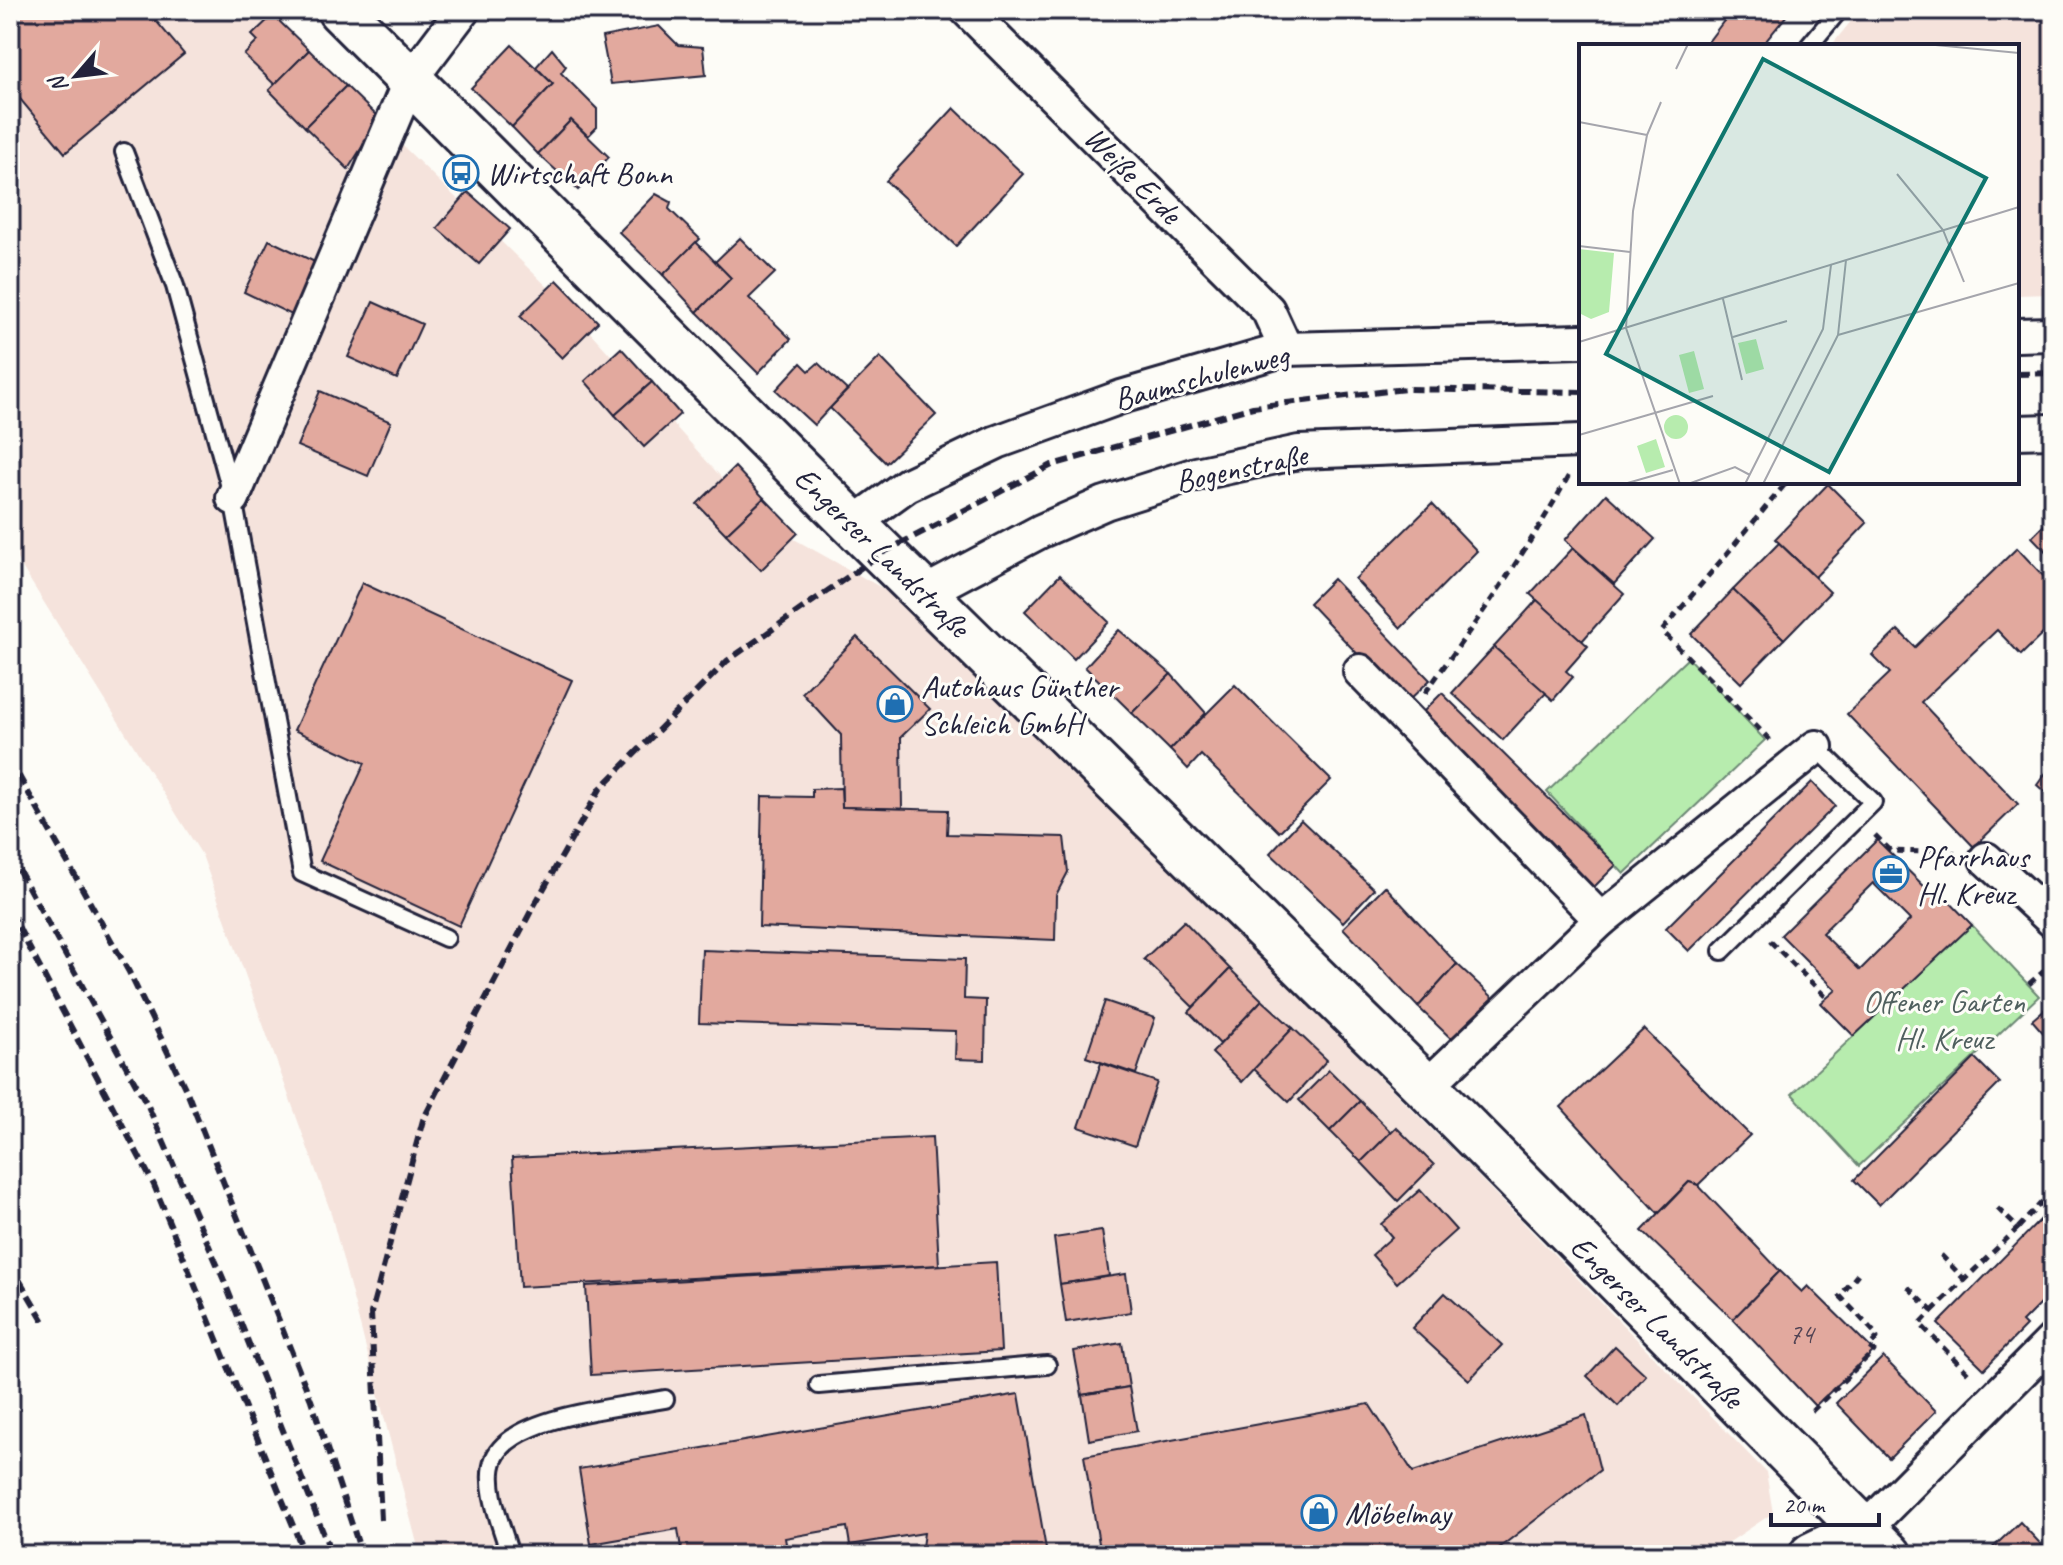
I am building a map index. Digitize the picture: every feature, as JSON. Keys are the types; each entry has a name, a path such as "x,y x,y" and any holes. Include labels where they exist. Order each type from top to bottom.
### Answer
{"main road":[{"name":"Engerser Landstraße","path":"340,10 853,524 1426,1087 1876,1543"},
{"path":"1812,1555 1876,1543"}],"street":[{"path":"233,498 410,80 463,10"},
{"name":"Weiße Erde","path":"967,10 1268,310 1286,349"},
{"path":"2019,335 2053,334"},
{"name":"Baumschulenweg","path":"853,524 907,485 997,442 1121,397 1286,349 1579,340"},
{"path":"2019,432 2053,431"},
{"name":"Bogenstraße","path":"924,593 1041,531 1105,503 1196,474 1299,452 1577,454"},
{"path":"1360,671 1601,920"},
{"path":"1426,1087 1601,920 1806,756"},
{"path":"1986,859 2053,921"},
{"path":"1876,1543 2053,1340"}],"lane":[{"path":"1811,44 1839,10"},
{"path":"124,152 175,286 233,498 302,873 446,938"},
{"path":"1722,951 1873,802 1806,756"},
{"path":"819,1385 1047,1365"},
{"path":"510,1555 492,1484 494,1459 502,1448 538,1424 665,1399"}],"path":[{"path":"1406,719 1485,610 1545,519 1577,454"},
{"path":"1785,484 1662,631 1806,756"},
{"path":"1858,817 1891,851 1980,854 1986,859"},
{"path":"1752,924 1827,998"},
{"path":"2029,984 2053,963"},
{"path":"1979,1384 1920,1324 2053,1190"},
{"path":"1994,1205 2018,1228"},
{"path":"1941,1255 1964,1279"},
{"path":"1812,1411 1874,1351 1869,1347 1877,1338 1875,1333 1840,1296 1858,1274"},
{"path":"1908,1287 1932,1311"}],"shaded area":[{"path":"10,10 263,10 560,299 760,520 907,602 1471,1169 1766,1472 1773,1513 1710,1555 420,1555 330,1210 202,855 10,548"},
{"path":"1860,10 2053,10 2053,294 2019,295 2019,44 1833,44"}],"green space":[{"path":"1688,658 1765,740 1624,874 1547,792"},
{"name":"Offener Garten Hl. Kreuz","path":"1972,925 2039,996 1859,1166 1792,1094"}],"building":[{"path":"10,10 147,10 184,54 65,153 10,87"},
{"path":"1732,10 1791,10 1764,44 1708,42"},
{"path":"273,15 309,50 275,85 244,55 258,41 252,35"},
{"path":"659,26 678,45 703,47 706,75 611,84 602,37"},
{"path":"512,45 553,84 512,127 471,88"},
{"path":"552,49 566,66 561,73 597,109 597,127 588,136 571,120 538,154 512,127 553,84 536,67"},
{"path":"309,50 346,86 305,127 269,90"},
{"path":"346,86 380,119 348,169 305,127"},
{"path":"954,108 1023,174 956,246 886,181"},
{"path":"571,120 609,157 578,190 538,154"},
{"path":"468,192 510,229 479,264 437,228"},
{"path":"656,194 671,202 669,209 700,239 663,275 619,232"},
{"path":"740,238 775,273 749,298 791,339 758,373 697,312 731,278 715,262"},
{"path":"269,240 317,263 292,315 244,292"},
{"path":"696,242 731,278 697,312 663,275"},
{"path":"557,280 598,322 562,358 520,316"},
{"path":"373,302 422,324 397,379 348,357"},
{"path":"621,348 652,382 615,415 585,381"},
{"path":"880,357 936,415 886,463 830,408"},
{"path":"801,363 809,371 818,363 847,390 814,425 776,390"},
{"path":"652,382 680,414 644,447 615,415"},
{"path":"320,391 391,422 368,476 297,446"},
{"path":"735,467 764,498 726,534 697,504"},
{"path":"1828,484 1867,523 1815,577 1775,539"},
{"path":"1606,494 1655,539 1614,584 1565,540"},
{"path":"764,498 798,533 761,570 726,534"},
{"path":"1432,504 1477,551 1401,628 1355,579"},
{"path":"2053,516 2053,559 2032,537"},
{"path":"1779,543 1830,592 1784,639 1733,590"},
{"path":"1573,548 1624,594 1582,641 1530,594"},
{"path":"2017,548 2047,580 2053,574 2053,624 2021,655 1997,630 1921,702 2018,804 1974,847 1847,714 1890,673 1872,655 1898,630 1915,647"},
{"path":"1060,575 1109,622 1074,659 1025,611"},
{"path":"1333,579 1430,680 1405,704 1309,603"},
{"path":"362,583 572,680 459,926 320,861 365,763 294,730"},
{"path":"1733,590 1784,639 1741,683 1691,634"},
{"path":"1537,600 1588,646 1566,671 1573,677 1553,700 1494,647"},
{"path":"1119,630 1171,674 1132,713 1085,667"},
{"path":"857,637 930,709 901,737 902,809 842,807 841,735 802,693"},
{"path":"1494,647 1546,693 1503,740 1452,693"},
{"path":"1171,674 1206,713 1170,750 1132,713"},
{"path":"1235,685 1331,780 1279,832 1201,755 1188,769 1170,750"},
{"path":"1442,693 1616,865 1593,888 1419,716"},
{"path":"2053,763 2053,799 2037,785"},
{"path":"1812,782 1835,806 1689,951 1666,928"},
{"path":"841,788 842,807 948,810 947,834 1064,837 1068,872 1056,895 1055,940 759,927 762,796 812,797 812,789"},
{"path":"1301,820 1374,889 1343,922 1270,853"},
{"path":"1877,840 1934,896 1939,891 1972,925 1854,1036 1821,1003 1836,990 1781,935","holes":["1873,883 1910,920 1860,970 1822,933"]},
{"path":"1385,886 1457,964 1418,1007 1343,928"},
{"path":"1184,921 1230,969 1193,1007 1144,959"},
{"path":"702,950 965,959 964,999 986,1000 985,1060 955,1059 956,1031 699,1023"},
{"path":"1457,964 1500,1004 1460,1047 1418,1007"},
{"path":"1230,969 1262,1000 1220,1044 1189,1012"},
{"path":"1262,1000 1293,1028 1242,1082 1212,1053"},
{"path":"1105,1001 1155,1018 1136,1074 1086,1057"},
{"path":"2053,1002 2053,1044 2032,1020"},
{"path":"1293,1028 1327,1060 1289,1102 1254,1069"},
{"path":"1644,1029 1750,1135 1698,1185 1689,1182 1658,1213 1561,1107"},
{"path":"1975,1058 2000,1083 1879,1205 1854,1180"},
{"path":"1101,1063 1157,1082 1135,1146 1079,1127"},
{"path":"1329,1070 1360,1101 1330,1131 1299,1100"},
{"path":"1360,1101 1391,1132 1361,1162 1330,1131"},
{"path":"1396,1127 1434,1165 1398,1201 1361,1162"},
{"path":"932,1137 939,1265 520,1287 512,1158"},
{"path":"1689,1182 1698,1185 1780,1271 1733,1319 1642,1231"},
{"path":"1420,1190 1456,1230 1397,1283 1372,1255 1392,1237 1381,1224"},
{"path":"2053,1207 2053,1291 2022,1322 2026,1326 1984,1369 1938,1324"},
{"path":"1102,1231 1109,1276 1060,1284 1054,1238"},
{"path":"996,1262 1001,1351 591,1375 586,1286"},
{"path":"1780,1271 1802,1292 1808,1286 1874,1351 1815,1406 1733,1319"},
{"path":"1126,1274 1131,1312 1066,1322 1060,1284"},
{"path":"1445,1293 1502,1345 1469,1380 1412,1328"},
{"path":"1122,1343 1129,1387 1082,1395 1074,1351"},
{"path":"1615,1346 1646,1375 1618,1406 1587,1376"},
{"path":"1883,1357 1936,1411 1889,1458 1836,1403"},
{"path":"1129,1387 1137,1431 1089,1440 1082,1395"},
{"path":"1019,1394 1047,1555 880,1555 922,1547 924,1533 850,1545 847,1527 785,1538 788,1555 682,1555 678,1529 591,1544 579,1469"},
{"name":"Möbelmay","path":"1369,1404 1413,1472 1586,1415 1600,1470 1490,1555 1101,1555 1084,1456"},
{"path":"2020,1522 2051,1555 1985,1555"}],"railway":[{"path":"2019,374 2053,373"},
{"path":"381,1520 371,1313 423,1120 531,911 600,789 727,661 882,553 1052,465 1253,407 1405,389 1579,392"},
{"path":"10,760 129,972 187,1092 311,1400 362,1555"},
{"path":"10,854 148,1106 223,1278 332,1555"},
{"path":"10,911 154,1185 305,1555"},
{"path":"10,1264 46,1325"}],"place":[{"name":"Wirtschaft Bonn","path":"461,173"},
{"name":"Autohaus Günther Schleich GmbH","path":"895,704"},
{"name":"Pfarrhaus Hl. Kreuz","path":"1891,874"},
{"name":"Möbelmay","path":"1319,1513"}]}
